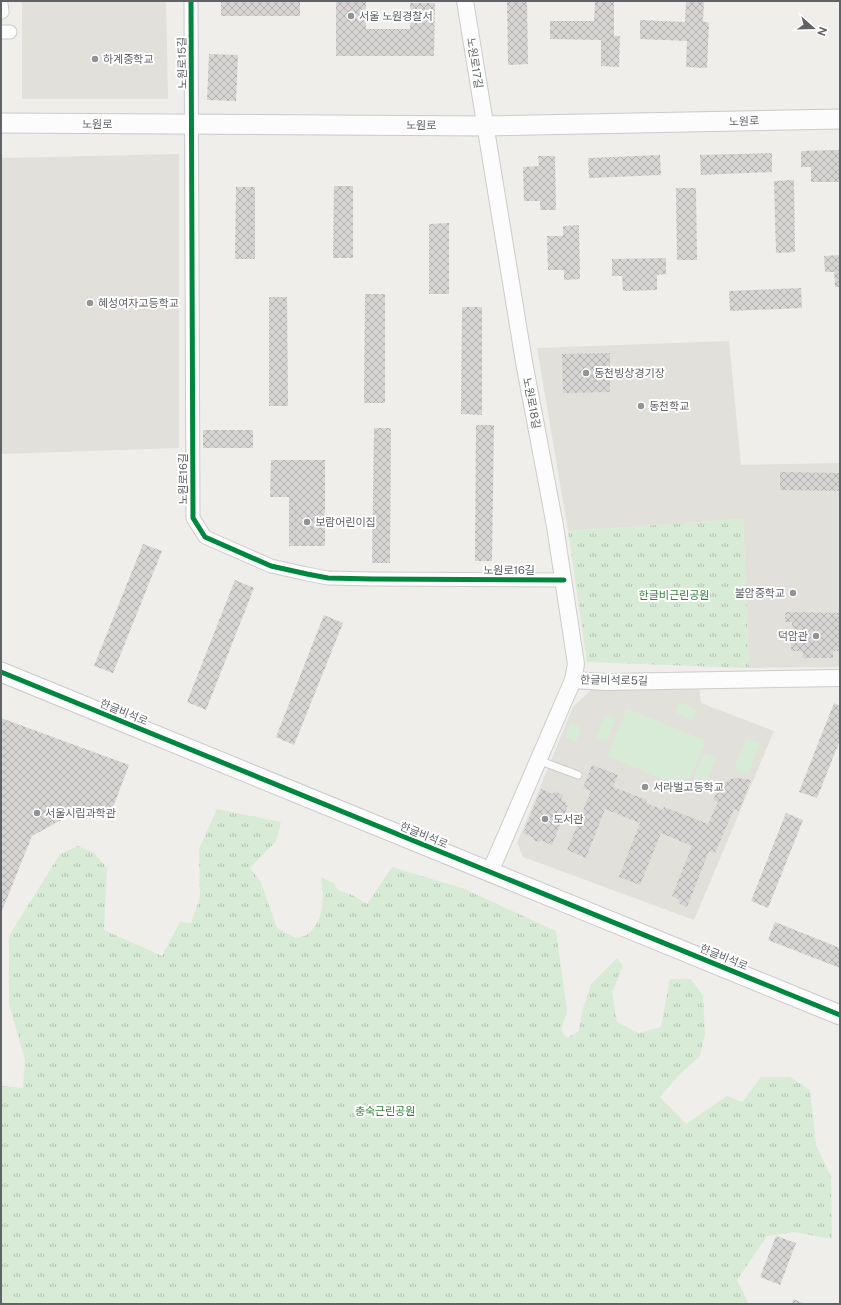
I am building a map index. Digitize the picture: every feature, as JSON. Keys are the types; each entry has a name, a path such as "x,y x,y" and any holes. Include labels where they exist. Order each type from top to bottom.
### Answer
{"main road":[{"name":"노원로","path":"1,123 485,126 840,119"},
{"name":"한글비석로","path":"1,672 840,1015"}],"street":[{"name":"노원로15길","path":"191,1 193,124"},
{"name":"노원로17길","path":"465,1 485,126"},
{"name":"노원로16길","path":"193,124 193,518 205,537 271,566 328,578 564,580"},
{"name":"노원로18길","path":"485,126 524,362 555,526 575,646 576,664 573,680"},
{"name":"한글비석로5길","path":"490,872 573,680 606,682 840,678"}],"lane":[{"path":"538,760 578,775"}],"shaded area":[{"name":"하계중학교","path":"22,1 166,1 168,99 22,99"},
{"name":"혜성여자고등학교","path":"179,154 179,448 1,454 1,158"},
{"name":"동천학교","path":"729,341 741,465 840,463 840,667 749,668 743,519 568,531 537,348"},
{"name":"서라벌고등학교","path":"699,686 701,703 774,731 694,920 523,857 517,843 573,707 592,689"}],"green space":[{"name":"한글비근린공원","path":"743,519 749,668 587,662 568,531"},
{"path":"680,702 697,710 693,720 675,713"},
{"path":"627,708 706,741 685,789 607,756"},
{"path":"606,714 616,718 607,741 596,737"},
{"path":"571,723 581,727 576,742 565,737"},
{"path":"746,738 760,743 748,774 734,769"},
{"path":"704,753 716,758 705,784 693,779"},
{"name":"충숙근린공원","path":"217,809 281,822 276,841 250,868 261,882 277,928 296,938 307,935 318,922 323,900 321,877 334,883 338,890 352,895 367,904 392,867 462,888 556,931 567,1011 561,1031 567,1038 579,1031 582,1012 591,984 617,958 623,966 612,992 617,1022 639,1033 661,1027 670,979 691,979 703,996 705,1034 700,1056 679,1075 660,1097 686,1124 727,1096 742,1102 761,1077 790,1077 810,1090 816,1145 831,1177 832,1239 795,1232 767,1236 737,1280 749,1304 1,1304 1,1086 23,1088 25,1060 9,1004 9,936 60,854 78,846 94,853 107,868 104,930 162,956 180,922 191,923 200,897 199,849"}],"building":[{"path":"221,1 300,1 300,16 221,16"},
{"name":"서울 노원경찰서","path":"336,1 366,1 366,29 410,29 410,3 435,3 434,56 336,56"},
{"path":"507,1 527,1 528,64 508,65"},
{"path":"595,1 614,1 614,36 620,36 619,67 601,66 601,40 550,39 550,21 594,21"},
{"path":"686,1 704,1 703,21 709,23 707,68 686,67 687,41 640,39 640,20 685,22"},
{"path":"209,54 238,55 236,101 207,100"},
{"path":"840,150 840,182 811,182 811,167 801,167 801,151"},
{"path":"772,153 772,172 701,175 700,155"},
{"path":"660,155 661,175 589,178 588,158"},
{"path":"538,156 555,156 556,210 540,210 540,201 524,201 523,167 539,166"},
{"path":"794,180 795,252 776,253 774,181"},
{"path":"334,186 353,186 353,258 333,258"},
{"path":"236,187 255,187 255,259 235,259"},
{"path":"676,188 696,188 697,260 677,260"},
{"path":"449,223 449,294 429,294 429,224"},
{"path":"579,225 580,279 564,280 564,270 548,270 547,236 563,236 563,226"},
{"path":"840,255 840,287 835,287 834,272 825,272 824,256"},
{"path":"666,258 666,274 657,275 657,290 623,291 622,276 612,276 612,259"},
{"path":"801,288 802,308 730,311 729,291"},
{"path":"365,294 385,294 385,403 364,403"},
{"path":"269,297 287,297 288,406 269,406"},
{"path":"462,307 482,307 482,415 461,414"},
{"name":"동천빙상경기장","path":"610,353 610,392 563,393 562,354"},
{"path":"476,425 494,425 492,561 475,561"},
{"path":"374,428 391,428 390,563 372,563"},
{"path":"203,430 253,430 253,448 203,448"},
{"name":"보람어린이집","path":"271,460 325,460 325,546 289,546 289,497 270,497"},
{"path":"780,472 840,473 840,491 780,490"},
{"path":"143,544 162,551 113,673 94,666"},
{"path":"235,580 254,588 206,710 187,702"},
{"name":"덕암관","path":"785,612 840,613 840,651 833,651 833,658 803,658 803,651 791,651 792,622 785,622"},
{"path":"324,615 343,623 294,745 276,737"},
{"path":"834,703 840,706 840,740 817,798 799,792"},
{"name":"서울시립과학관","path":"1,718 129,765 109,818 83,808 32,836 1,913"},
{"path":"592,765 618,775 613,787 647,800 646,803 663,810 664,807 708,824 718,802 713,800 720,786 731,779 738,778 751,780 739,811 734,809 715,853 709,851 687,907 680,904 678,899 672,896 692,846 661,833 640,885 619,877 640,823 605,809 586,858 567,850 591,791 583,788"},
{"name":"도서관","path":"541,789 553,794 554,791 563,795 561,800 566,802 565,805 568,805 552,845 540,840 539,842 533,840 534,838 523,833"},
{"path":"786,813 803,820 768,908 751,901"},
{"path":"775,922 840,948 840,968 768,940"},
{"path":"776,1236 796,1243 780,1285 760,1277"},
{"path":"793,1299 805,1304 792,1304"}],"cycle path":[{"path":"191,1 193,518 205,537 271,566 328,578 564,580"},
{"path":"1,672 840,1015"}],"place":[{"name":"서울 노원경찰서","path":"351,16"},
{"name":"하계중학교","path":"95,59"},
{"name":"혜성여자고등학교","path":"90,303"},
{"name":"동천빙상경기장","path":"586,373"},
{"name":"동천학교","path":"641,406"},
{"name":"보람어린이집","path":"307,522"},
{"name":"불암중학교","path":"793,593"},
{"name":"덕암관","path":"816,636"},
{"name":"서라벌고등학교","path":"645,787"},
{"name":"서울시립과학관","path":"37,813"},
{"name":"도서관","path":"545,819"}]}
